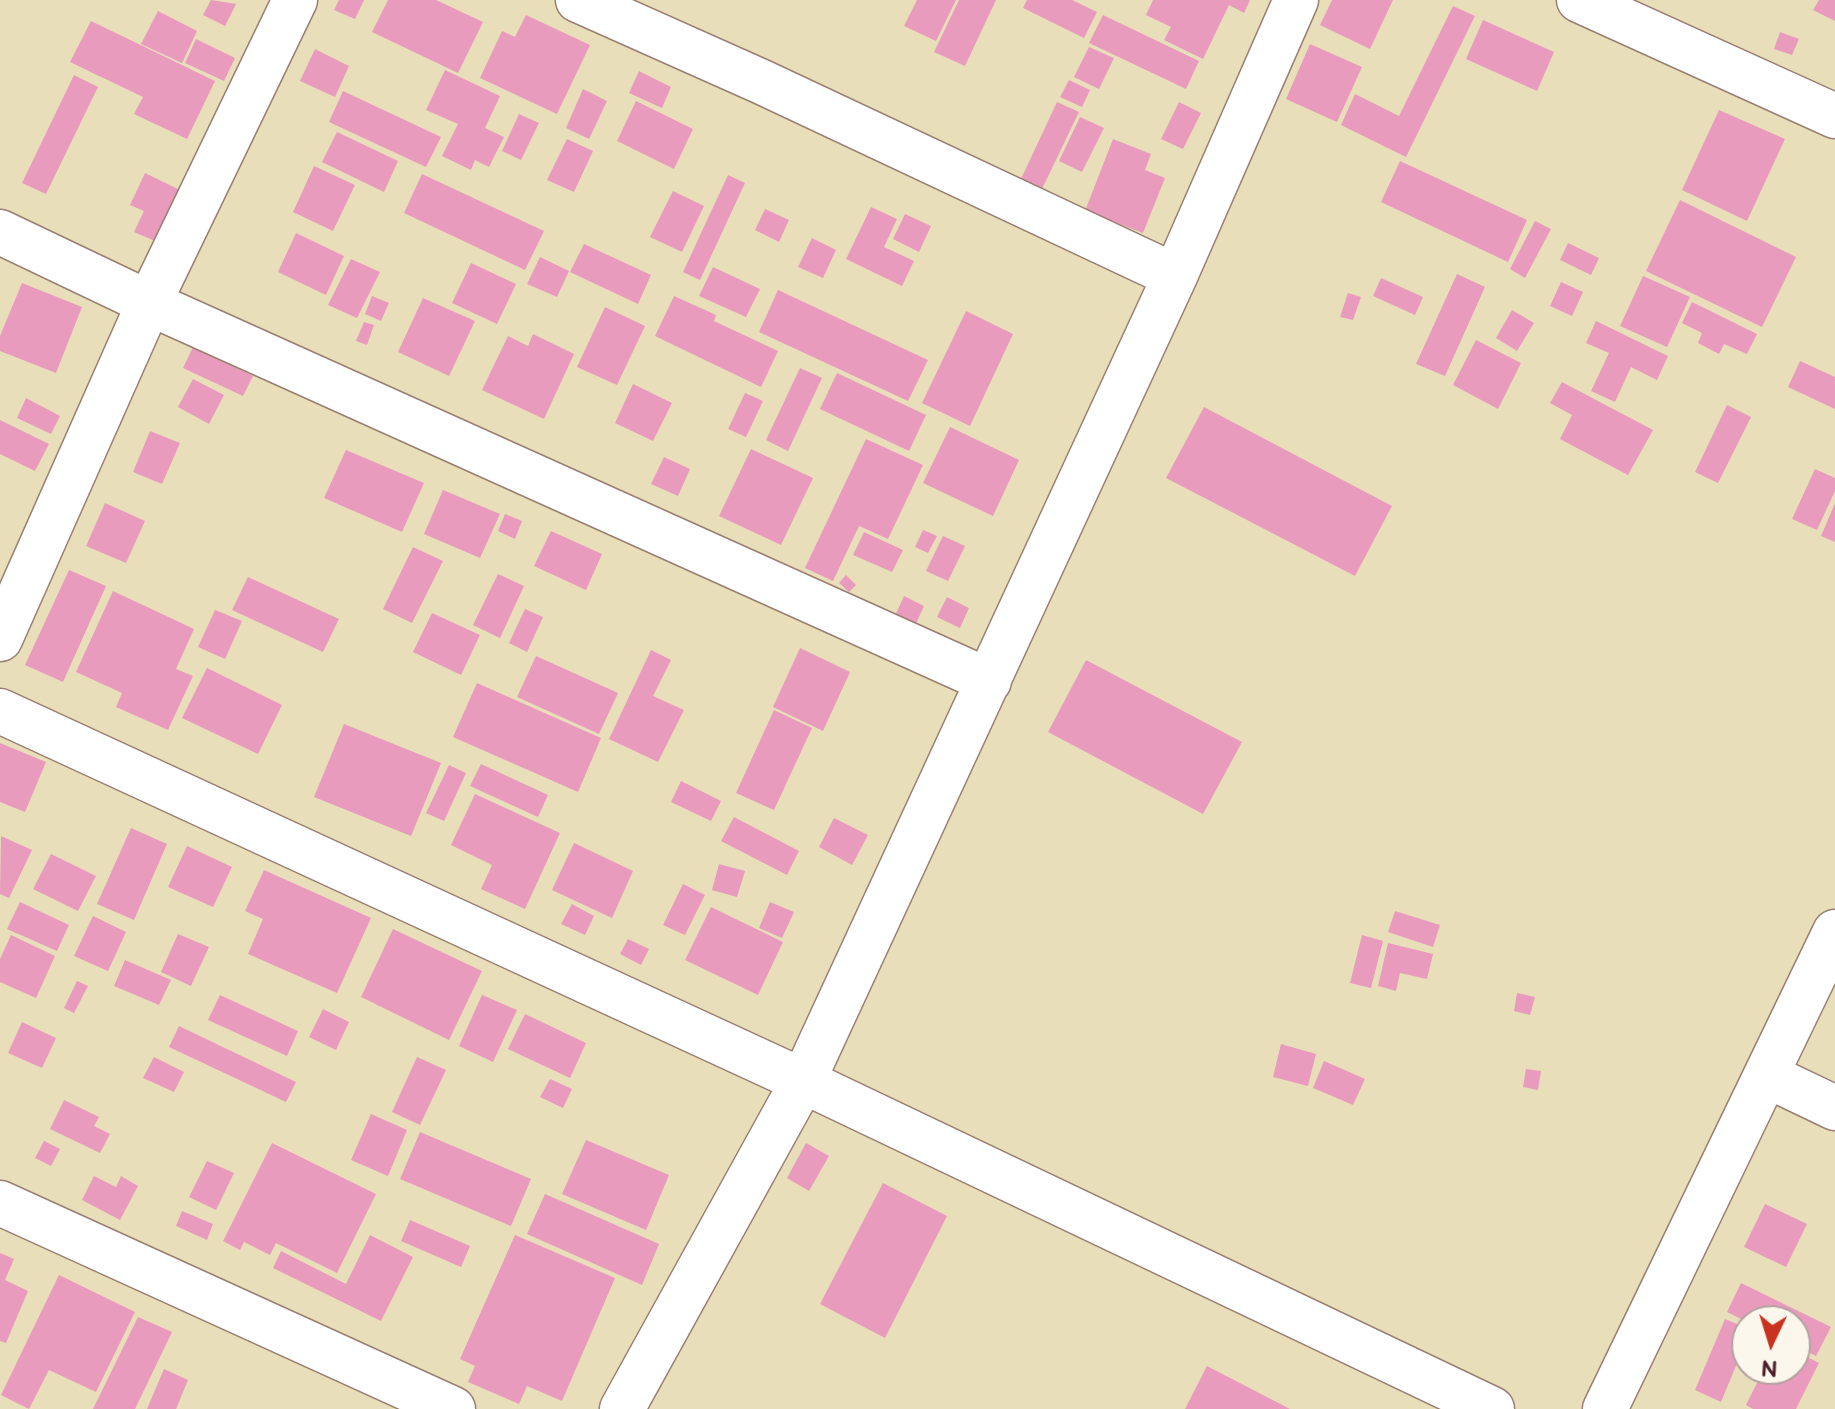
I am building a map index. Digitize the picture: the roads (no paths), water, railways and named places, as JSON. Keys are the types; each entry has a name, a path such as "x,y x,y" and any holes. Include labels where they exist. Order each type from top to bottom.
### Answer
{"street":[{"path":"0,639 149,303 295,0"},
{"path":"578,0 762,82 1175,276"},
{"path":"622,1409 803,1081 1175,276 1296,0"},
{"path":"1579,0 1835,116"},
{"path":"0,232 149,303 989,681"},
{"path":"0,711 803,1081 1492,1409"},
{"path":"1605,1409 1835,932"},
{"path":"1766,1075 1835,1108"},
{"path":"0,1203 453,1409"}]}
